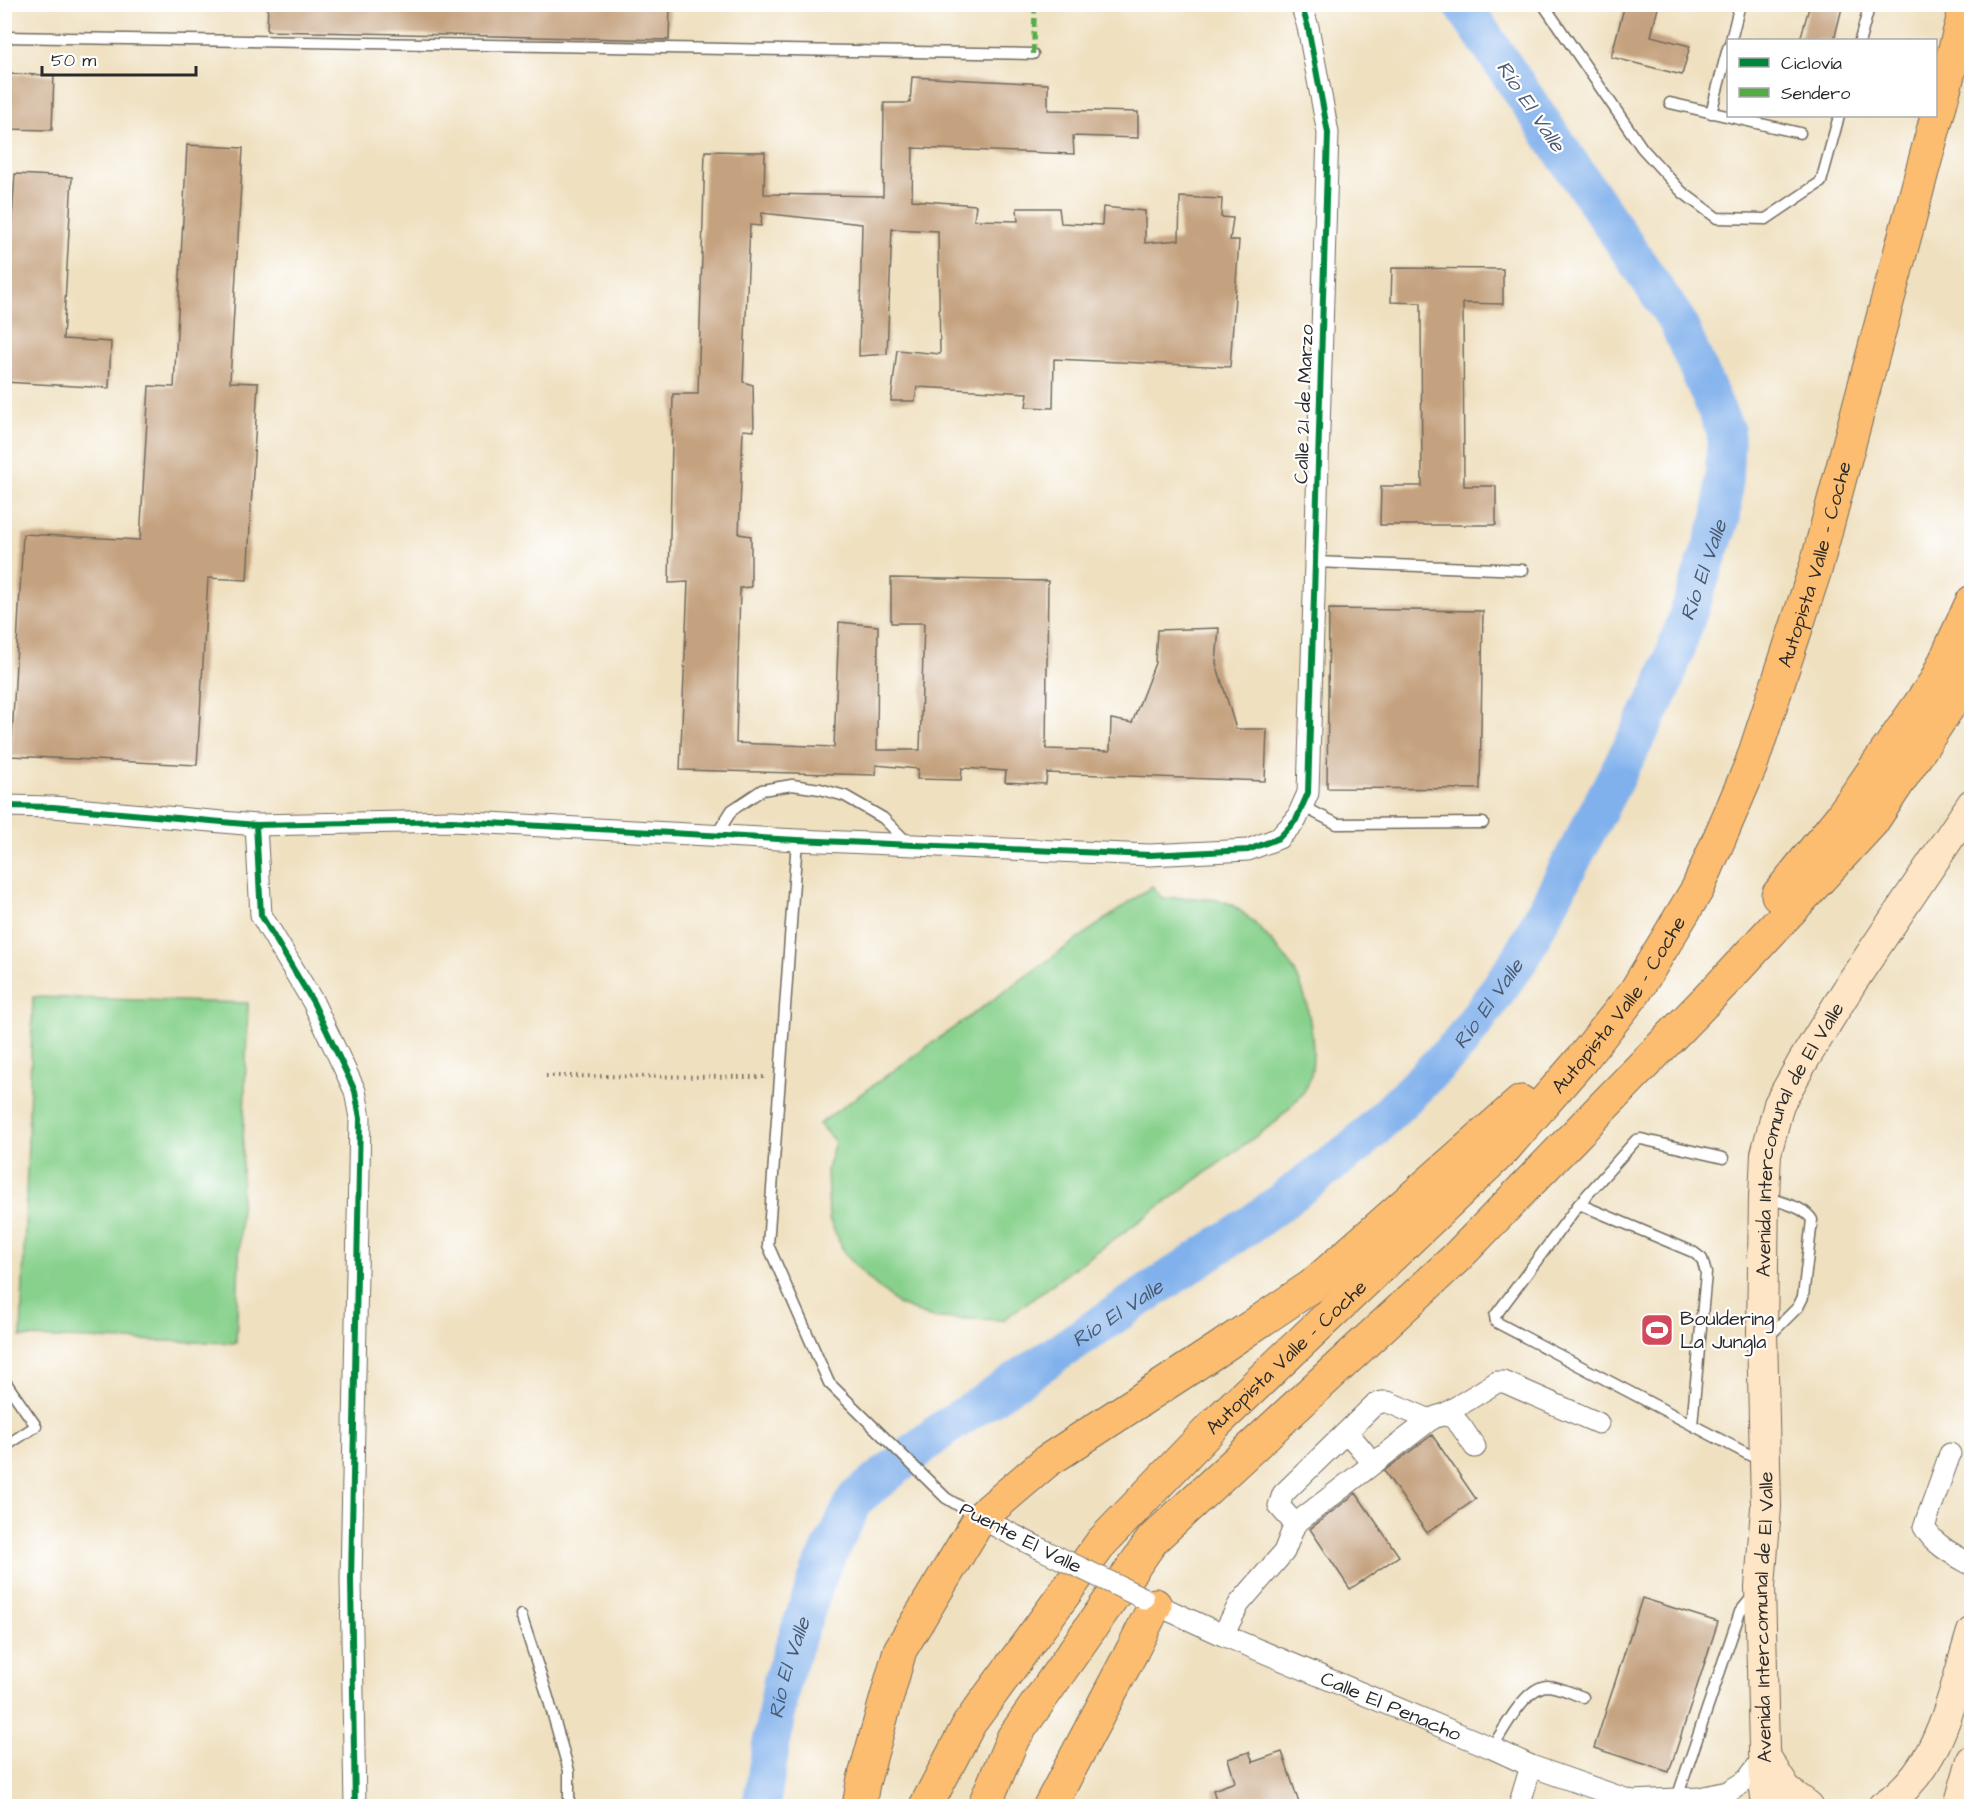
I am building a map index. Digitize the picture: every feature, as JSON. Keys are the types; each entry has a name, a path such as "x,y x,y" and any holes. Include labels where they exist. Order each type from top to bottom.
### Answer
{"highway":[{"name":"Autopista Valle - Coche","path":"1937,116 1967,4"},
{"name":"Autopista Valle - Coche","path":"926,1806 969,1724 1102,1542 1216,1423 1503,1150 1635,992 1698,888 1751,765 1816,567 1937,117"},
{"path":"1724,982 1736,946 1841,817 1936,681 1971,602"},
{"name":"Autopista Valle - Coche","path":"984,1806 1013,1738 1153,1539 1455,1258 1724,982 1872,822 1971,671"},
{"path":"859,1806 863,1783 900,1650 980,1518 1047,1461 1312,1286 1603,1033"},
{"path":"1050,1806 1132,1651 1149,1602"}],"main road":[{"name":"Avenida Intercomunal de El Valle","path":"1767,1806 1760,1587 1766,1507 1762,1343 1766,1154 1779,1104 1802,1063 1846,992 1971,804"},
{"path":"1884,1806 1902,1793 1915,1778 1935,1744 1948,1714 1971,1632"},
{"path":"1765,1756 1786,1790 1808,1806"},
{"path":"1959,1806 1971,1760"}],"street":[{"name":"Calle 21 de Marzo","path":"1301,4 1308,27 1328,133 1308,793 1302,806"},
{"path":"4,807 53,807 256,825 452,820 716,836 1150,855 1248,850 1279,838 1296,820 1302,806"},
{"path":"256,825 261,915 313,1002 355,1091 360,1118 351,1580 355,1806"},
{"path":"1223,1635 1239,1604 1284,1552 1295,1524 1373,1463 1438,1417 1497,1382 1504,1382 1598,1423"},
{"path":"1295,1524 1279,1506 1283,1494 1374,1405 1388,1402 1438,1417 1453,1417 1475,1447"},
{"path":"1347,1432 1373,1463"},
{"path":"1950,1454 1924,1527 1929,1536 1939,1545 1971,1565"},
{"name":"Puente El Valle","path":"980,1518 1149,1602"},
{"name":"Calle El Penacho","path":"1149,1602 1531,1766 1631,1805"},
{"path":"1631,1805 1677,1798 1699,1798 1728,1792 1747,1780 1765,1756"},
{"path":"1519,1806 1531,1766"}],"lane":[{"path":"1543,4 1642,148 1682,192 1717,218 1767,219 1821,182 1839,117"},
{"path":"1731,39 1740,4"},
{"path":"1860,39 1870,4"},
{"path":"4,37 1034,54"},
{"path":"1711,113 1727,52"},
{"path":"1670,103 1727,117"},
{"path":"1729,117 1800,133"},
{"path":"1315,562 1523,570"},
{"path":"716,836 732,810 762,790 792,785 845,796 884,818 909,845"},
{"path":"1302,806 1337,824 1483,823"},
{"name":"Puente El Valle","path":"796,840 768,1245 829,1383 946,1498 980,1518"},
{"path":"1723,1158 1641,1139 1636,1140 1579,1204 1495,1316 1496,1322 1764,1462"},
{"path":"1762,1343 1798,1307 1803,1297 1812,1220 1802,1210 1764,1196"},
{"path":"1579,1204 1693,1252 1702,1259 1706,1273 1692,1425"},
{"path":"4,1380 36,1426 4,1447"},
{"path":"1677,1798 1740,1612 1760,1587"},
{"path":"521,1615 547,1694 568,1771 569,1806"},
{"path":"1492,1748 1526,1698 1538,1689 1548,1686 1583,1697"}],"path":[{"path":"546,1076 780,1077"}],"green space":[{"path":"1152,886 1162,898 1207,899 1230,904 1257,926 1284,956 1301,985 1309,1014 1313,1061 1305,1090 1277,1121 1003,1320 932,1318 898,1304 845,1254 829,1219 827,1169 835,1142 819,1124"},
{"path":"33,997 248,1003 236,1343 21,1337"}],"building":[{"path":"268,4 670,4 669,40 267,31"},
{"path":"1625,4 1659,4 1651,36 1690,46 1682,75 1611,57"},
{"path":"1810,4 1843,4 1834,39 1800,39"},
{"path":"4,74 54,75 52,130 4,129"},
{"path":"912,77 1048,84 1048,110 1138,112 1138,138 1073,136 1074,154 913,148 912,200 976,205 974,220 1018,221 1017,208 1059,208 1061,223 1102,225 1103,207 1145,211 1145,243 1179,240 1180,197 1222,199 1221,217 1233,218 1230,240 1239,240 1230,367 1054,359 1053,408 1026,407 1028,393 917,387 915,401 891,401 897,350 940,354 938,231 892,229 887,354 859,356 862,224 762,213 761,226 750,225 743,382 753,385 754,431 743,430 739,534 751,536 751,587 740,588 736,743 834,747 839,622 878,626 877,750 920,750 924,623 891,623 891,578 1048,581 1046,749 1110,751 1111,719 1132,723 1155,663 1157,630 1219,628 1216,663 1236,729 1267,729 1265,781 1047,773 1046,784 1005,782 1006,771 962,768 961,780 917,779 918,769 876,765 876,775 680,770 688,582 669,583 673,394 698,394 705,151 765,152 764,194 883,196 884,103 910,103"},
{"path":"187,145 243,148 230,382 258,383 247,580 208,578 197,765 11,756 23,534 140,540 149,386 174,387"},
{"path":"15,174 72,177 63,339 111,342 109,388 4,382 4,336"},
{"path":"1392,268 1503,269 1503,304 1463,303 1464,486 1496,486 1496,525 1380,525 1381,486 1422,486 1421,303 1391,302"},
{"path":"1329,609 1483,611 1480,789 1327,788"},
{"path":"1432,1435 1476,1499 1427,1533 1384,1471"},
{"path":"1356,1493 1399,1556 1350,1589 1310,1529"},
{"path":"1642,1598 1718,1622 1669,1772 1594,1748"},
{"path":"1249,1752 1253,1762 1282,1752 1300,1806 1218,1806 1213,1790 1235,1782 1228,1759"}],"waterway":[{"name":"Río El Valle","path":"761,1806 782,1680 820,1571 856,1498 942,1430 1254,1222 1356,1146 1460,1043 1520,959 1662,689 1722,516 1726,432 1677,321 1462,4"}],"marked path":[{"path":"1033,54 1035,4"}],"cycle path":[{"path":"4,806 53,807 256,825 452,821 797,840 1150,855 1248,850 1279,838 1296,820 1308,793 1328,133 1308,27 1301,4"},
{"path":"256,825 261,915 313,1002 355,1091 360,1118 351,1580 355,1806"}],"place":[{"name":"Bouldering La Jungla","path":"1657,1330"}]}
